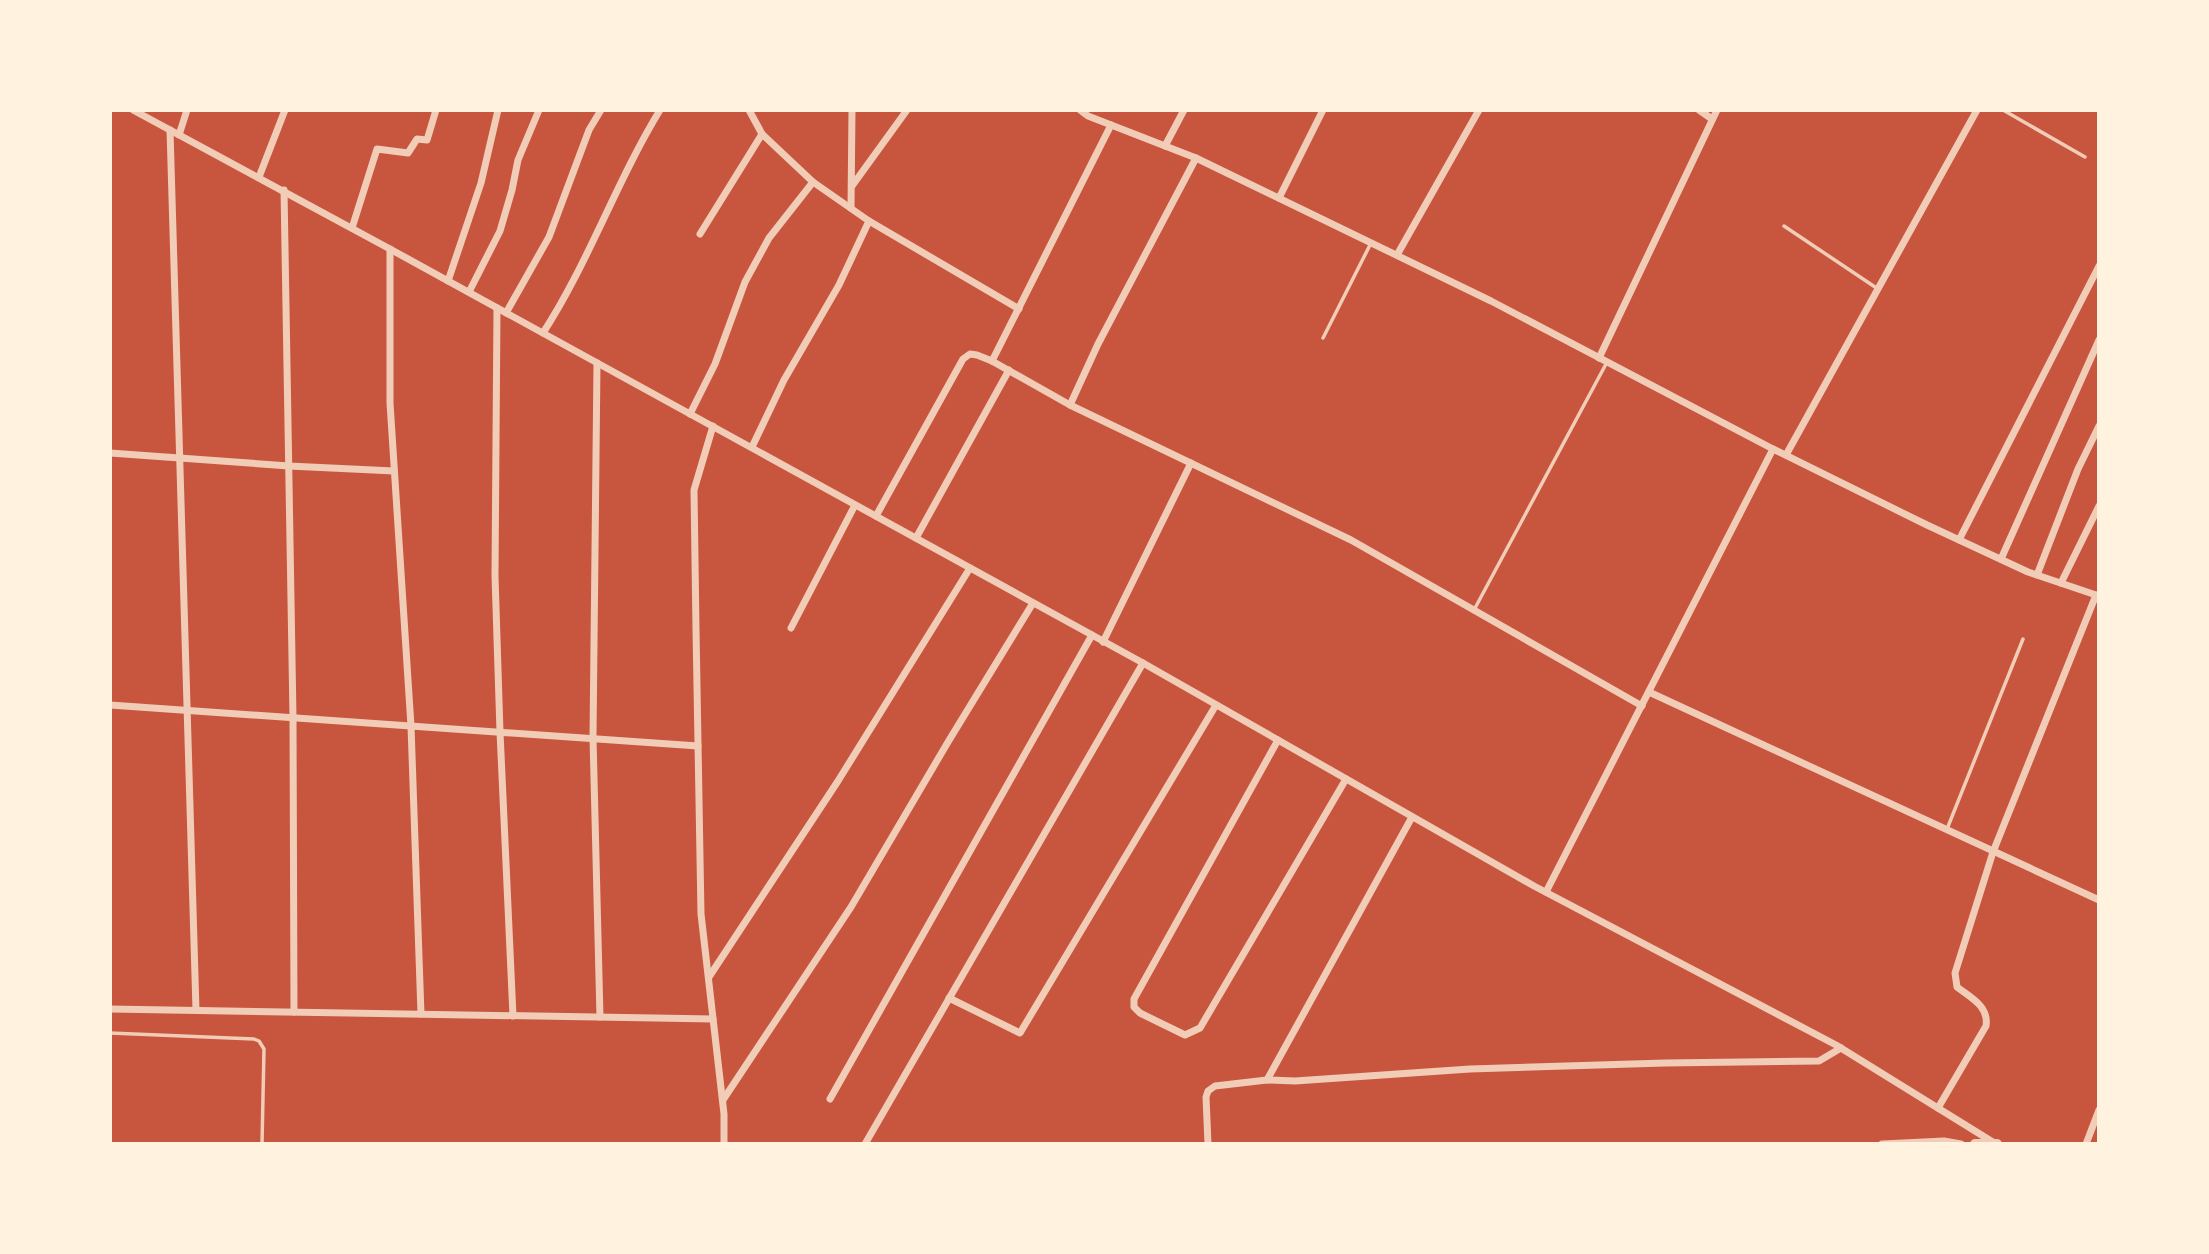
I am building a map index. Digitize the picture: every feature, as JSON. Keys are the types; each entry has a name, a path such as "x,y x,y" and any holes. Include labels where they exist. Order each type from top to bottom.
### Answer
{"street":[{"path":"133,110 284,190 1143,663 1546,892 1840,1048 1996,1144"},
{"path":"179,135 187,110"},
{"path":"259,177 285,110"},
{"path":"352,228 377,149 408,153 417,139 427,140 436,110"},
{"path":"449,281 481,183 498,110"},
{"path":"468,292 499,231 519,160 539,110"},
{"path":"506,313 549,237 589,130 600,110"},
{"path":"543,333 567,296 638,147 660,110"},
{"path":"749,110 762,134 814,182 869,221 1018,309"},
{"path":"851,208 852,110"},
{"path":"851,187 907,110"},
{"path":"1080,110 1196,158 1397,255 1786,456 1959,540 2037,575 2097,595 1993,852 1955,973 1957,987 1986,1012 1986,1026 1938,1108"},
{"path":"1165,146 1184,110"},
{"path":"1279,198 1323,110"},
{"path":"1397,255 1479,110"},
{"path":"1699,110 1712,118"},
{"path":"1599,358 1717,110"},
{"path":"1786,456 1974,111"},
{"path":"992,361 1111,125"},
{"path":"170,130 196,1010"},
{"path":"701,234 762,134"},
{"path":"1070,405 1098,344 1196,158"},
{"path":"690,414 715,364 745,282 769,238 814,182"},
{"path":"284,190 293,717 294,1012"},
{"path":"752,447 784,380 839,285 869,221"},
{"path":"390,249 390,403 411,726 421,1014"},
{"path":"1959,540 2099,266"},
{"path":"497,308 495,576 513,1016"},
{"path":"2001,559 2099,340"},
{"path":"876,516 963,359 971,354 978,355 1070,405 1351,540 1642,706"},
{"path":"597,363 593,738 600,1017"},
{"path":"916,538 1009,370"},
{"path":"713,426 694,490 701,914 722,1101 724,1144"},
{"path":"2037,575 2078,469 2099,426"},
{"path":"1546,892 1773,449"},
{"path":"110,453 394,471"},
{"path":"1103,642 1191,463"},
{"path":"791,628 855,505"},
{"path":"2061,583 2099,506"},
{"path":"708,977 838,781 970,568"},
{"path":"722,1101 851,907 1034,603"},
{"path":"830,1100 1092,635"},
{"path":"864,1144 1143,663"},
{"path":"1649,692 2099,900"},
{"path":"110,705 698,746"},
{"path":"949,998 1020,1033 1216,705"},
{"path":"1278,740 1135,999 1134,1007 1140,1013 1185,1035 1200,1028 1346,779"},
{"path":"1267,1080 1412,817"},
{"path":"110,1009 713,1019"},
{"path":"1208,1144 1206,1097 1208,1090 1215,1086 1267,1080 1295,1081 1484,1069 1819,1060 1840,1048"},
{"path":"2086,1144 2099,1110"},
{"path":"1882,1144 1944,1141 1961,1144"},
{"path":"1975,1144 1996,1144"}],"lane":[{"path":"2003,110 2084,157"},
{"path":"1784,226 1878,289"},
{"path":"1323,338 1371,243"},
{"path":"1474,610 1607,362"},
{"path":"1947,831 2023,639"},
{"path":"110,1034 259,1041 264,1049 262,1144"}]}
